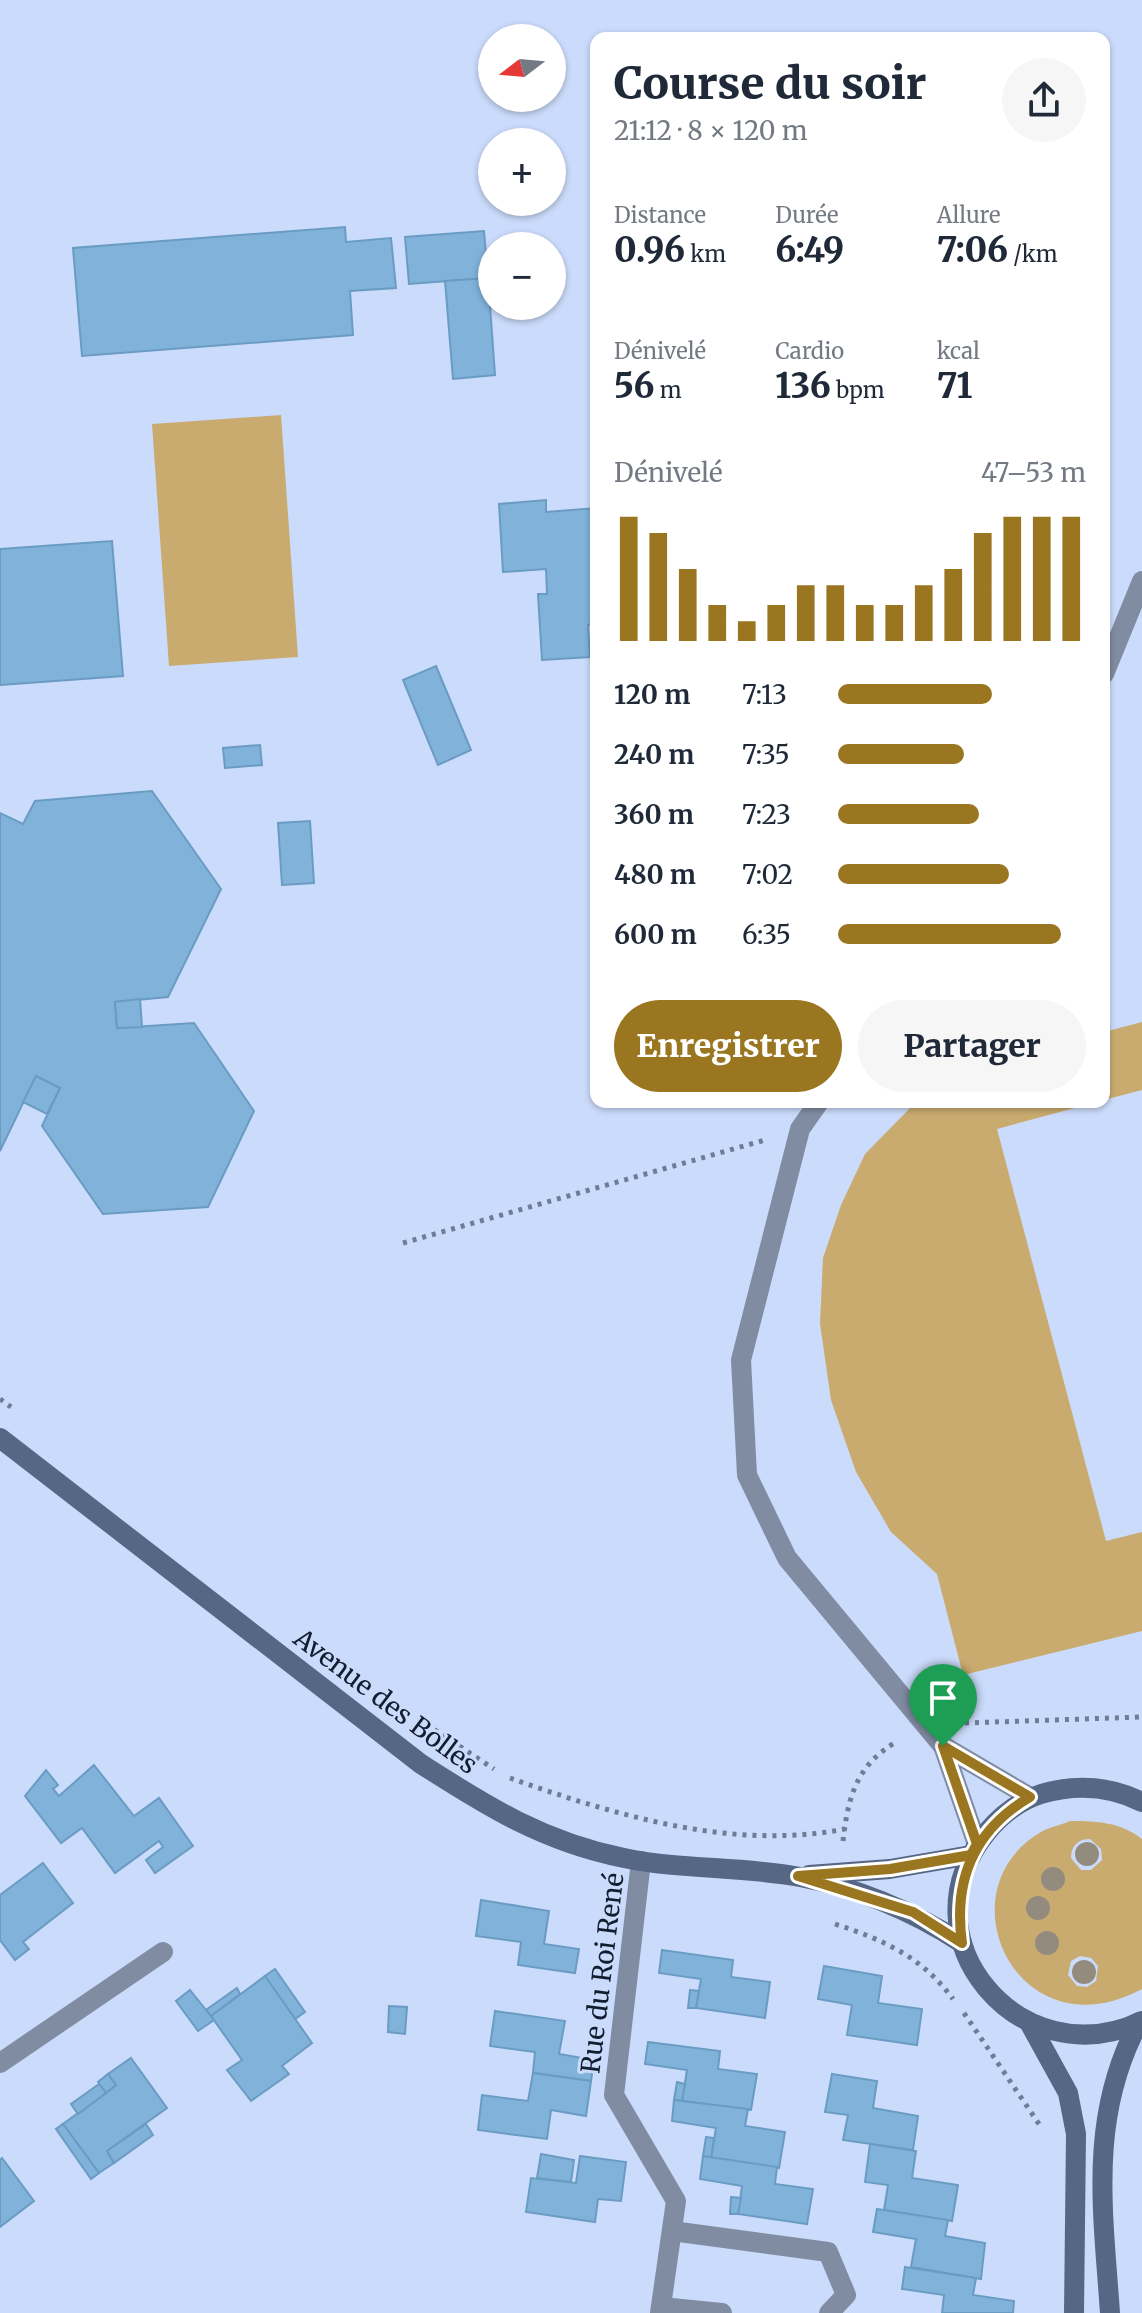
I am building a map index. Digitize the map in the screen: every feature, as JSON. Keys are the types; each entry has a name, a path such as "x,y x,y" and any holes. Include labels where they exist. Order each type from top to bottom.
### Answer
{"main road":[{"name":"Avenue des Bolles","path":"0,1438 421,1764 493,1810 545,1837 641,1861 798,1876 890,1869 974,1850"},
{"path":"1141,2021 1120,2030 1088,2036 1062,2034 1030,2024 1006,2009 978,1979 962,1943 959,1894 974,1850 997,1821 1030,1797 1063,1788 1101,1788 1142,1802"},
{"name":"Avenue des Bolles","path":"798,1876 913,1912 962,1943"},
{"path":"1110,2313 1103,2220 1102,2133 1123,2052 1141,2021"},
{"path":"1030,2024 1068,2093 1076,2134 1074,2313"}],"street":[{"path":"1110,659 1142,581"},
{"path":"815,1108 800,1129 741,1360 747,1475 787,1558 943,1746 1030,1797"},
{"path":"943,1746 974,1850"},
{"name":"Rue du Roi René","path":"641,1861 614,2095 676,2201 660,2310"},
{"path":"0,2063 163,1952"},
{"path":"672,2231 828,2252 857,2313"},
{"path":"829,2313 846,2295"},
{"path":"660,2310 722,2313"}],"path":[{"path":"403,1243 800,1129"},
{"path":"955,1723 1142,1717"},
{"path":"421,1722 495,1770"},
{"path":"842,1854 847,1803 858,1775 879,1752 906,1736"},
{"path":"508,1778 607,1813 718,1831 815,1835 845,1829"},
{"path":"835,1924 884,1940 937,1977 954,2000"},
{"path":"963,2012 997,2058 1045,2135"}],"shaded area":[{"path":"281,415 298,657 169,666 152,424"},
{"path":"1142,1022 1142,1090 1110,1098 1110,1030"},
{"path":"910,1108 1075,1108 997,1129 1106,1541 1142,1532 1142,1631 963,1675 937,1574 891,1532 856,1472 831,1400 820,1324 823,1258 841,1205 865,1154"},
{"path":"1070,1821 1108,1824 1142,1839 1142,1989 1098,2004 1060,2001 1029,1984 1007,1958 996,1925 997,1891 1011,1858 1041,1832","holes":["1090,1839 1101,1849 1102,1860 1091,1870 1081,1870 1071,1858 1072,1850 1079,1842","1080,1956 1091,1958 1098,1966 1096,1981 1087,1987 1077,1986 1068,1975 1071,1961"]}],"building":[{"path":"345,227 346,242 391,238 396,288 350,291 353,335 82,356 73,248"},
{"path":"484,231 478,232 478,279 409,284 405,237"},
{"path":"478,279 478,320 491,320 495,375 453,379 445,281"},
{"path":"546,500 546,512 590,508 590,657 542,660 538,594 547,594 546,569 503,572 499,504"},
{"path":"112,541 123,676 0,685 0,549"},
{"path":"436,666 471,750 438,765 403,680"},
{"path":"260,745 262,765 225,768 223,748"},
{"path":"152,791 221,889 168,997 115,1002 117,1028 194,1023 254,1111 208,1207 103,1214 42,1126 60,1088 36,1076 0,1151 0,813 23,824 35,801"},
{"path":"310,821 314,883 282,885 278,823"},
{"path":"140,999 142,1027 117,1028 115,1002"},
{"path":"36,1076 60,1088 47,1114 23,1102"},
{"path":"94,1765 134,1816 159,1798 193,1846 155,1873 146,1860 163,1847 159,1841 115,1873 82,1828 61,1843 25,1796 46,1770 58,1785 53,1789 59,1796"},
{"path":"43,1863 73,1903 23,1942 29,1949 15,1960 0,1940 0,1895"},
{"path":"481,1900 549,1911 544,1944 579,1949 575,1973 518,1965 521,1942 476,1936"},
{"path":"662,1950 733,1960 731,1977 770,1982 765,2018 696,2008 701,1979 659,1973"},
{"path":"824,1966 882,1976 878,2003 922,2009 917,2045 847,2035 852,2005 818,1999"},
{"path":"275,1969 305,2012 295,2019 265,1976"},
{"path":"265,1976 312,2043 282,2066 289,2074 251,2101 227,2070 242,2060 211,2016"},
{"path":"237,1988 240,1994 211,2016 206,2010"},
{"path":"190,1990 214,2020 198,2031 176,2001"},
{"path":"690,1990 699,1991 696,2008 688,2008"},
{"path":"389,2006 407,2007 405,2034 388,2032"},
{"path":"495,2011 565,2021 559,2054 594,2060 591,2081 533,2073 535,2052 490,2046"},
{"path":"648,2042 720,2051 718,2069 757,2074 751,2110 682,2101 687,2070 645,2064"},
{"path":"131,2058 167,2108 107,2151 114,2163 99,2173 63,2124 116,2085 108,2074"},
{"path":"533,2073 591,2081 586,2116 551,2110 547,2139 478,2130 482,2095 528,2101"},
{"path":"108,2074 116,2085 106,2093 98,2082"},
{"path":"832,2074 877,2081 873,2108 918,2116 913,2150 843,2140 848,2115 825,2112"},
{"path":"677,2082 685,2084 682,2101 674,2100"},
{"path":"99,2084 106,2093 78,2114 71,2104"},
{"path":"674,2100 748,2109 745,2126 785,2132 779,2168 711,2158 716,2128 672,2121"},
{"path":"63,2124 99,2173 91,2179 56,2129"},
{"path":"146,2124 153,2135 114,2163 107,2151"},
{"path":"706,2137 714,2138 711,2158 703,2156"},
{"path":"870,2144 916,2151 912,2178 958,2185 952,2221 884,2210 888,2185 865,2182"},
{"path":"541,2154 574,2160 571,2182 537,2178"},
{"path":"580,2156 626,2162 621,2201 598,2199 595,2222 526,2212 531,2178 576,2183"},
{"path":"703,2156 777,2167 775,2184 813,2189 807,2224 738,2214 742,2186 700,2179"},
{"path":"2,2158 34,2201 0,2227 0,2160"},
{"path":"731,2197 741,2198 738,2214 730,2214"},
{"path":"877,2209 948,2220 945,2236 985,2243 981,2279 911,2267 916,2239 873,2232"},
{"path":"905,2267 976,2278 973,2295 1014,2301 1013,2313 942,2313 944,2295 902,2289"}],"route":[{"path":"943,1746 977,1844 971,1855 890,1869 798,1876 913,1912 962,1943 958,1917 959,1894 971,1855 997,1821 1030,1797 943,1746"}]}
